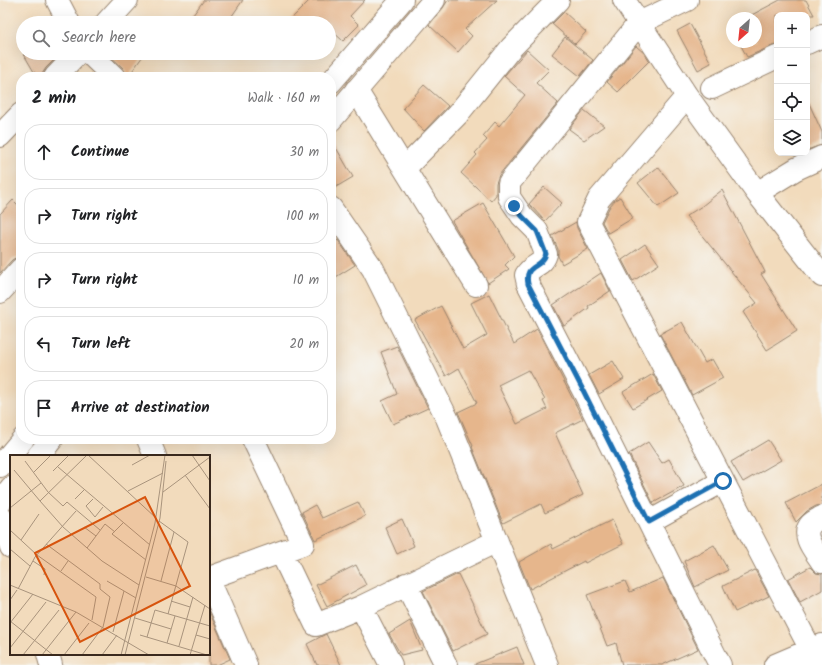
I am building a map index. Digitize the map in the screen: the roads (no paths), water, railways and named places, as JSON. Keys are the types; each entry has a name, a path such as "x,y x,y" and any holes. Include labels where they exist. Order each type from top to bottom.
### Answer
{"street":[{"path":"57,0 65,16"},
{"path":"112,16 127,0"},
{"path":"336,76 402,0"},
{"path":"336,114 434,0"},
{"path":"405,168 457,115 511,48 558,0"},
{"path":"624,0 688,96 757,193 822,276"},
{"path":"687,0 639,23 509,182 509,197 522,216 537,231 546,254 544,261 529,271 526,275 528,284 584,392 720,665"},
{"path":"810,42 822,36"},
{"path":"712,88 774,58"},
{"path":"60,72 71,60"},
{"path":"96,60 109,72"},
{"path":"356,90 476,285"},
{"path":"688,96 599,198 588,222 723,481 817,653 775,665"},
{"path":"0,136 16,119"},
{"path":"757,193 796,169 822,157"},
{"path":"336,215 373,269 447,418 547,665"},
{"path":"0,292 16,274"},
{"path":"0,466 20,444"},
{"path":"39,455 48,444"},
{"path":"150,444 155,455"},
{"path":"210,579 303,544 255,444"},
{"path":"649,522 723,481"},
{"path":"0,502 10,489"},
{"path":"0,515 10,544"},
{"path":"822,517 811,524 807,531 807,538 822,562"},
{"path":"281,552 316,624 361,607 496,541"},
{"path":"210,581 246,665"},
{"path":"406,584 446,665"},
{"path":"361,607 391,665"},
{"path":"48,655 51,665"}]}
